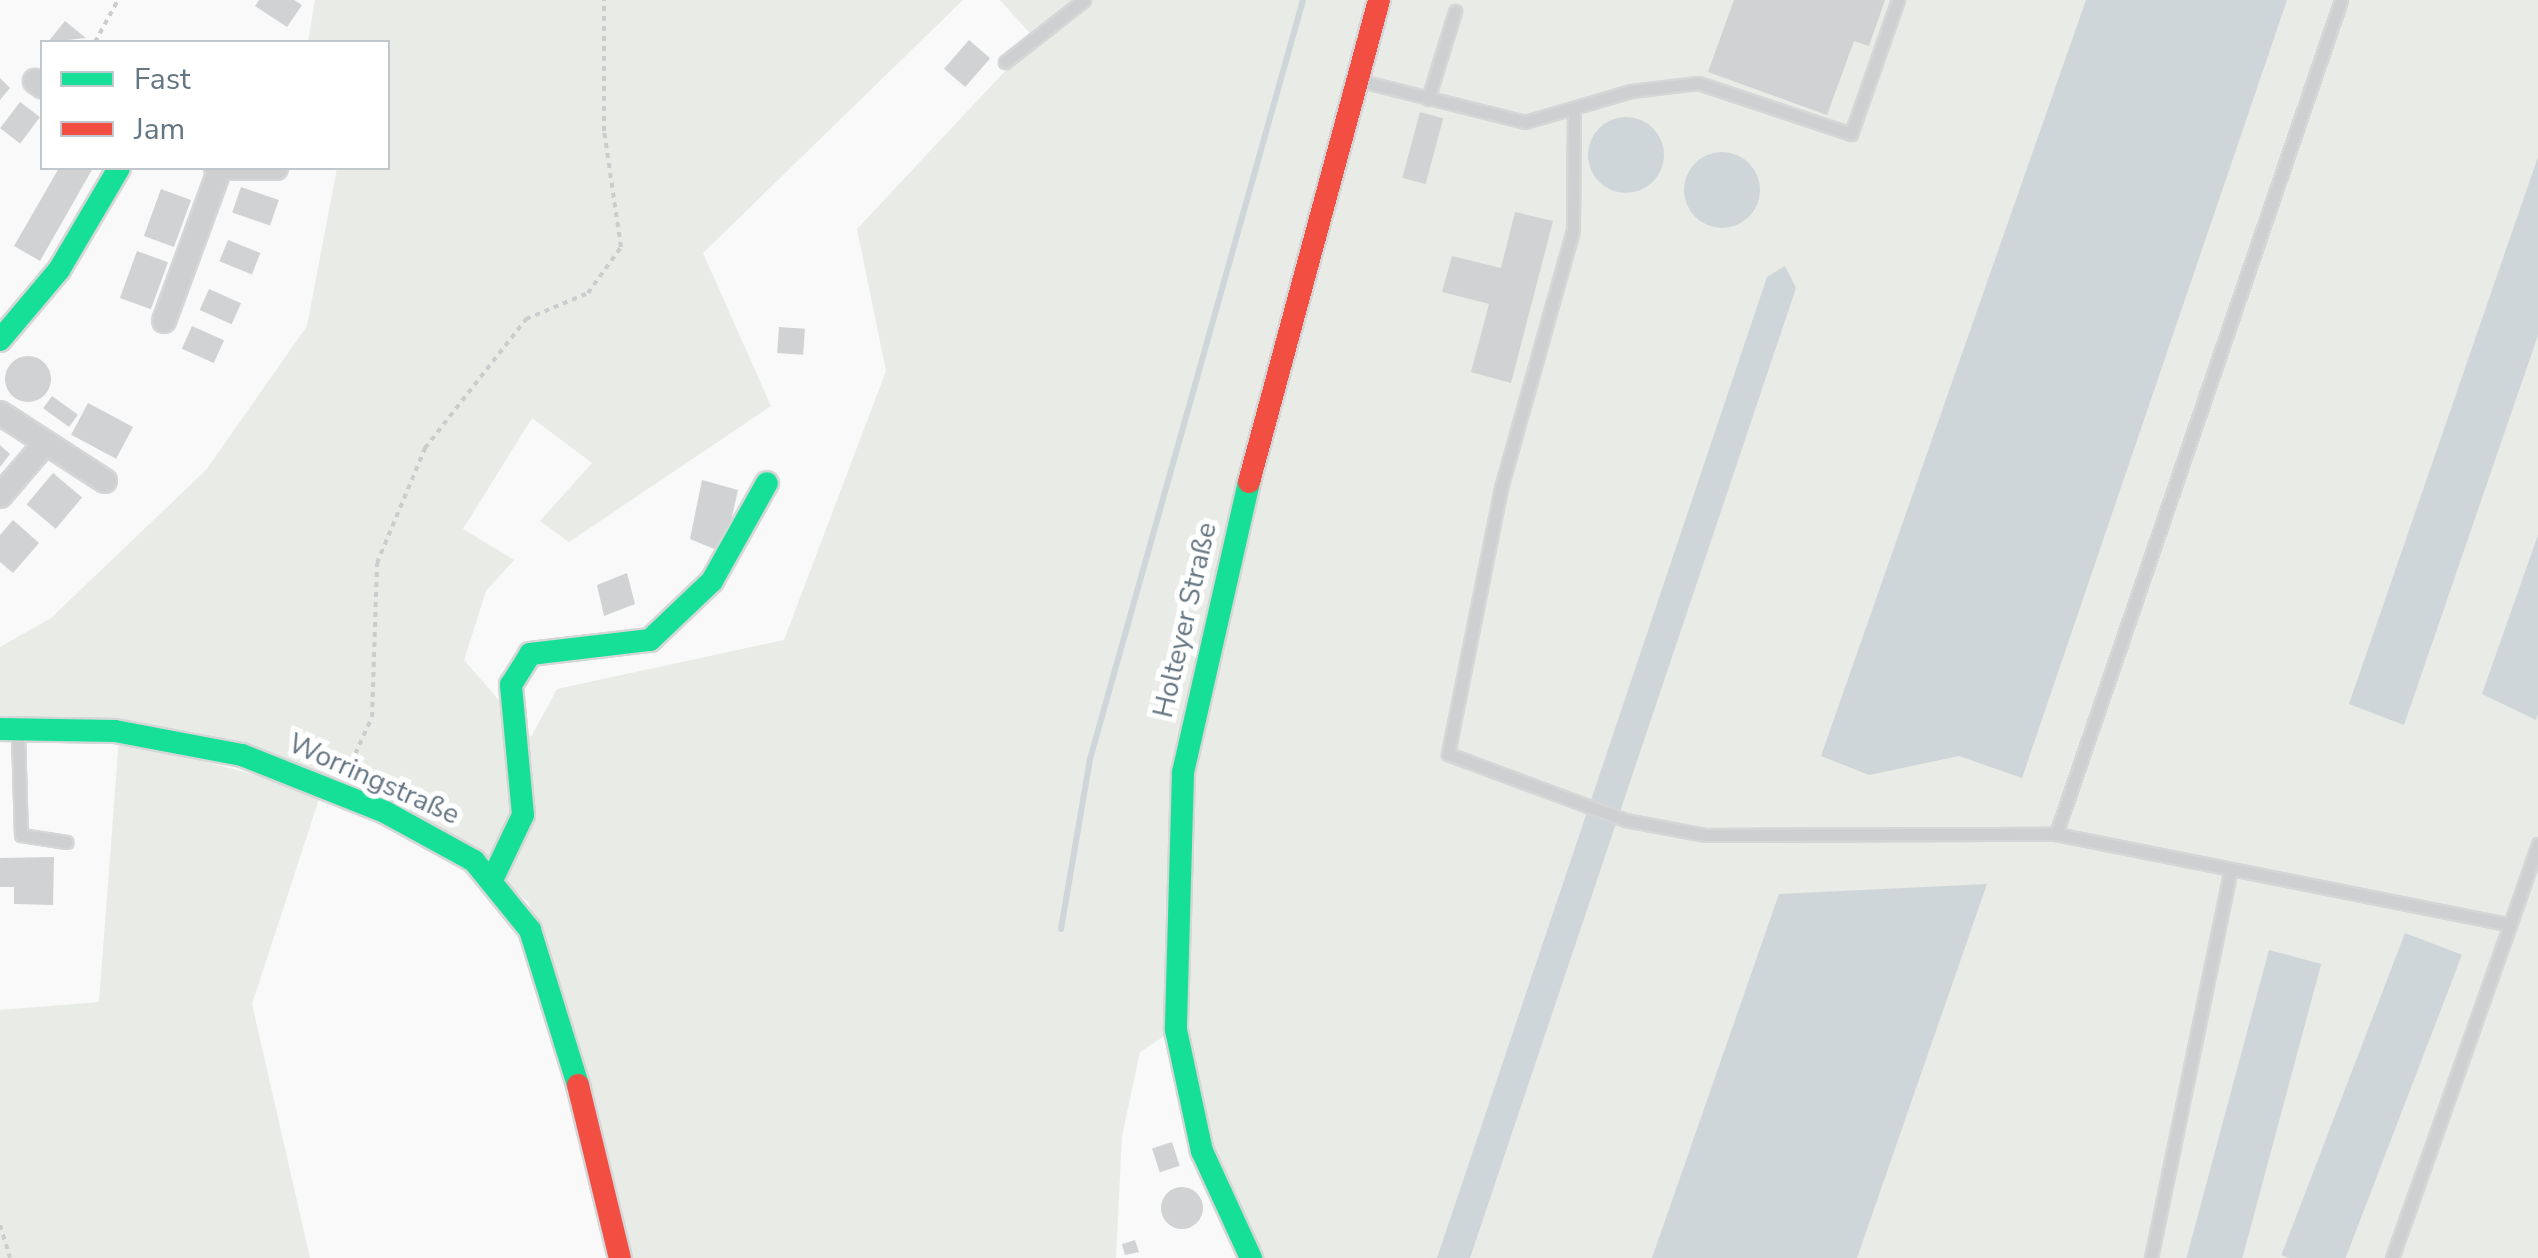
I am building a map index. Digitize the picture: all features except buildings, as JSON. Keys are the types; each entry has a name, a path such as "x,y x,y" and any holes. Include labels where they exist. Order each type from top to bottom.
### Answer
{"street":[{"name":"Holteyer Straße","path":"1252,1258 1202,1150 1184,1079 1178,834 1223,578 1379,0"},
{"path":"0,340 59,270 118,170"},
{"path":"164,321 217,170"},
{"path":"0,413 42,447 106,482"},
{"path":"0,496 42,447"},
{"path":"492,880 523,815 510,685 530,654 650,640 712,581 767,483"},
{"name":"Worringstraße","path":"9,730 193,742 338,792 449,842 492,880 552,978 620,1258"}],"lane":[{"path":"1005,62 1084,0"},
{"path":"1355,79 1525,122 1698,83 1851,134 1898,0"},
{"path":"2056,834 2341,0"},
{"path":"1428,99 1454,11"},
{"path":"1574,110 1573,230 1501,488 1448,754 1624,820 1765,841 2056,834 2510,925"},
{"path":"9,730 21,834 66,842"},
{"path":"2392,1258 2538,844"},
{"path":"2151,1258 2230,869"}],"path":[{"path":"96,40 118,0"},
{"path":"338,792 372,718 377,564 426,448 526,319 588,293 621,247 604,131 604,0"},
{"path":"0,1226 10,1258"}],"shaded area":[{"path":"315,0 963,0 703,253 771,406 569,542 540,521 592,463 532,418 463,529 514,560 486,591 464,660 531,737 557,689 784,640 886,371 857,229 1035,39 1000,0 1373,0 1219,576 1172,1031 1140,1052 1122,1136 1116,1258 628,1258 555,967 528,902 483,862 244,753 0,726 0,647 51,618 206,470 307,326 337,170 390,170 390,40 308,40"},
{"path":"1386,0 2538,0 2538,1258 1255,1258 1188,1079 1196,730"},
{"path":"2086,0 2287,0 2022,778 1959,756 1869,775 1821,756"},
{"path":"1626,117 1653,128 1664,155 1653,182 1626,193 1599,182 1588,155 1599,128"},
{"path":"1722,152 1749,163 1760,190 1749,217 1722,228 1695,217 1684,190 1695,163"},
{"path":"2538,157 2538,335 2404,725 2349,704"},
{"path":"1785,266 1796,288 1470,1258 1437,1258 1767,277"},
{"path":"2538,535 2538,714 2536,720 2482,694"},
{"path":"119,738 321,793 252,1004 310,1258 0,1258 0,1010 99,1002"},
{"path":"1987,884 1857,1258 1652,1258 1779,894"},
{"path":"2405,933 2462,955 2346,1258 2281,1255"},
{"path":"2269,950 2321,964 2242,1258 2186,1258"}],"waterway":[{"path":"1061,929 1090,759 1303,0"}],"traffic: fast":[{"path":"0,340 59,270 118,170"},
{"path":"1249,482 1183,773 1176,1030 1202,1151 1251,1258"},
{"path":"492,880 523,815 511,685 530,654 650,640 712,581 767,483"},
{"path":"0,729 115,731 242,755 385,812 474,861 530,930 578,1085"}],"traffic: jam":[{"path":"1249,482 1379,0"},
{"path":"578,1085 620,1258"}]}
